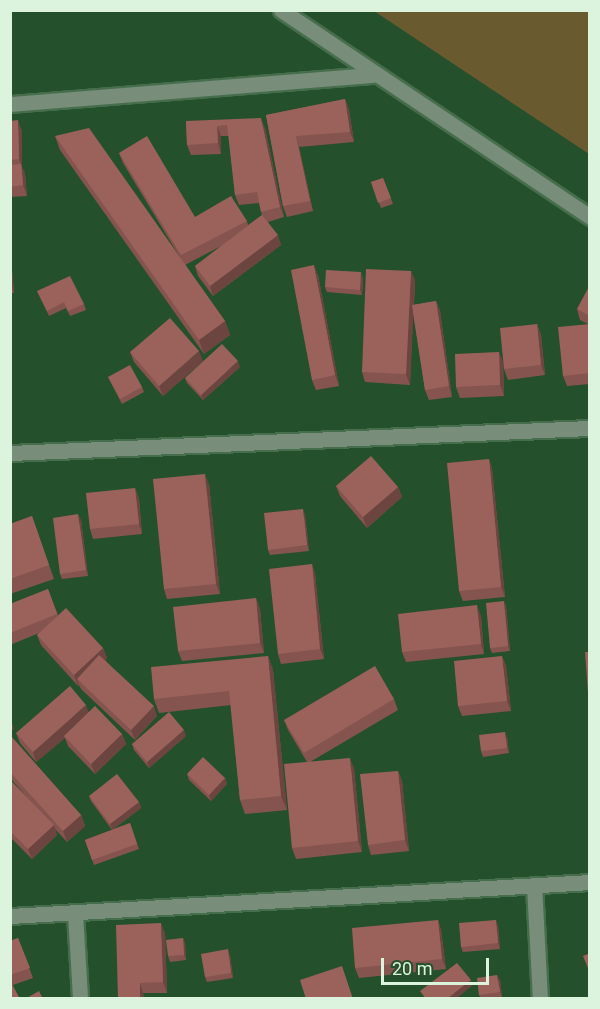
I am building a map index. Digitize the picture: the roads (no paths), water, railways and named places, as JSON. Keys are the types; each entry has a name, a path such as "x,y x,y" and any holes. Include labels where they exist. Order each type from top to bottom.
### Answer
{"street":[{"path":"281,10 373,75 590,217"},
{"path":"10,104 373,75"},
{"path":"10,453 590,428"},
{"path":"10,916 590,882"},
{"path":"534,885 540,999"},
{"path":"75,913 80,999"}]}
